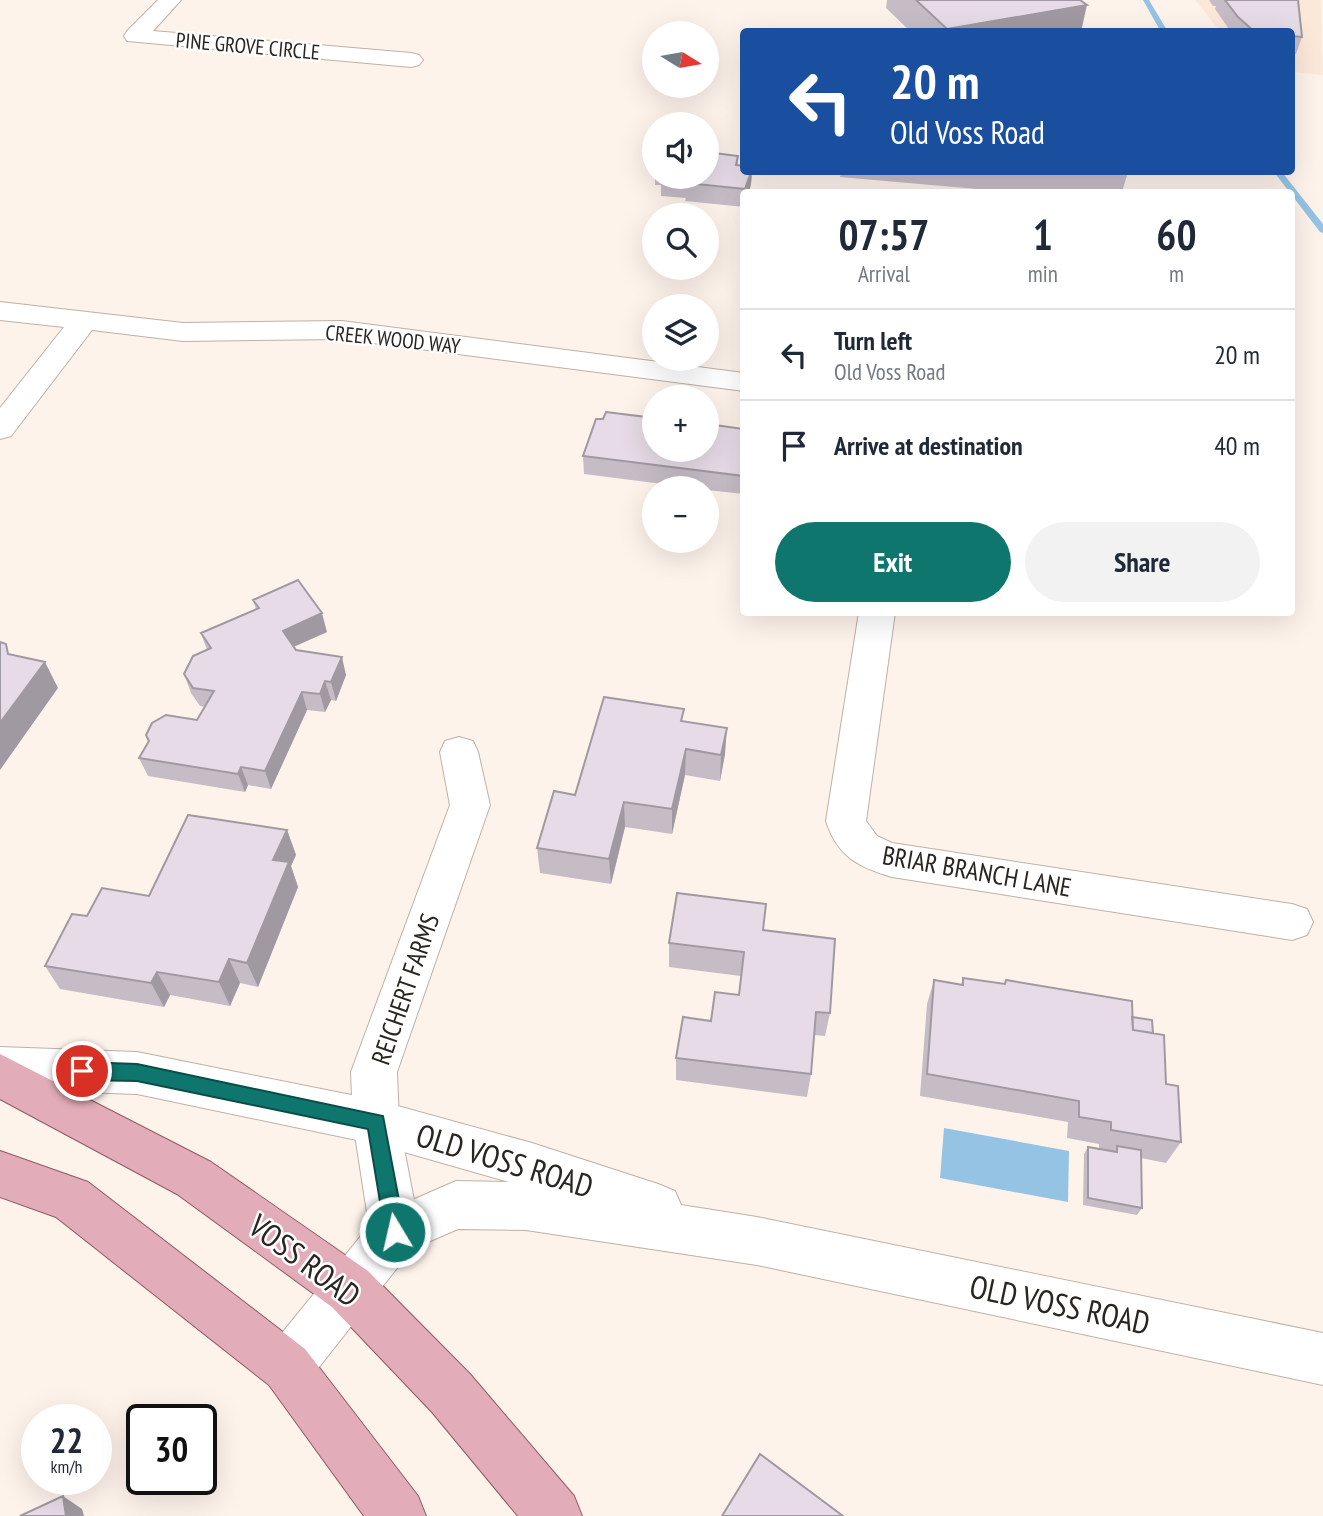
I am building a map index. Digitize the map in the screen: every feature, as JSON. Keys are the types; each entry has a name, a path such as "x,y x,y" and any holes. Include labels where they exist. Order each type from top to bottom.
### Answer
{"main road":[{"name":"VOSS ROAD","path":"0,1074 194,1178 350,1289 451,1393 554,1516"},
{"path":"0,1174 71,1199 288,1367 398,1516"}],"street":[{"name":"PINE GROVE CIRCLE","path":"170,0 135,36 411,61"},
{"name":"CREEK WOOD WAY","path":"0,311 183,332 342,330 740,381"},
{"path":"0,429 85,320"},
{"name":"BRIAR BRANCH LANE","path":"876,616 846,821 850,836 860,847 874,856 892,860 1292,922"},
{"name":"REICHERT FARMS","path":"395,1232 376,1122 374,1072 470,805 459,751"},
{"name":"OLD VOSS ROAD","path":"0,1069 137,1073 376,1122 532,1166 757,1241"},
{"name":"OLD VOSS ROAD","path":"288,1367 395,1232 456,1205 526,1206 757,1241 1323,1359"}],"shaded area":[{"path":"1195,0 1321,0 1323,75 1295,72 1295,28 1218,28"}],"water":[{"path":"944,1128 1069,1151 1068,1202 940,1178"}],"building":[{"path":"916,0 1080,0 1087,5 953,28 946,28"},
{"path":"1225,0 1298,0 1302,37 1295,36 1295,28 1250,28"},
{"path":"719,154 738,156 736,165 740,166 740,175 750,175 745,189 719,186"},
{"path":"606,412 642,416 642,462 719,462 719,426 740,428 740,476 583,456 596,419 603,419"},
{"path":"298,580 322,613 283,631 296,650 342,657 331,682 325,681 320,694 302,692 265,771 241,767 238,774 139,758 149,741 146,735 152,723 166,715 197,720 214,691 193,688 184,674 193,656 211,648 201,633 259,608 253,600"},
{"path":"0,642 6,644 8,654 45,662 0,723"},
{"path":"604,697 684,709 681,721 727,728 721,755 686,749 672,809 624,802 609,859 537,848 554,791 575,795"},
{"path":"188,815 287,830 273,860 289,862 247,963 229,959 219,982 157,972 151,983 45,966 72,914 87,916 102,888 149,896"},
{"path":"677,893 766,904 763,930 835,939 830,1013 816,1012 811,1074 676,1058 683,1017 711,1021 715,992 739,995 744,952 669,943"},
{"path":"963,978 1005,984 1006,980 1132,1001 1133,1030 1164,1035 1166,1084 1178,1086 1181,1142 1111,1130 1111,1122 1079,1117 1079,1101 927,1074 934,980 963,985"},
{"path":"1132,1017 1152,1020 1153,1033 1133,1030"},
{"path":"1117,1146 1141,1150 1142,1208 1088,1198 1088,1147 1117,1152"},
{"path":"760,1454 843,1516 722,1516"},
{"path":"63,1496 66,1516 20,1516"}],"waterway":[{"path":"1146,0 1163,28"},
{"path":"1280,175 1291,189"},
{"path":"1295,194 1323,230"}],"route":[{"path":"82,1071 137,1073 376,1122 395,1232"}]}
